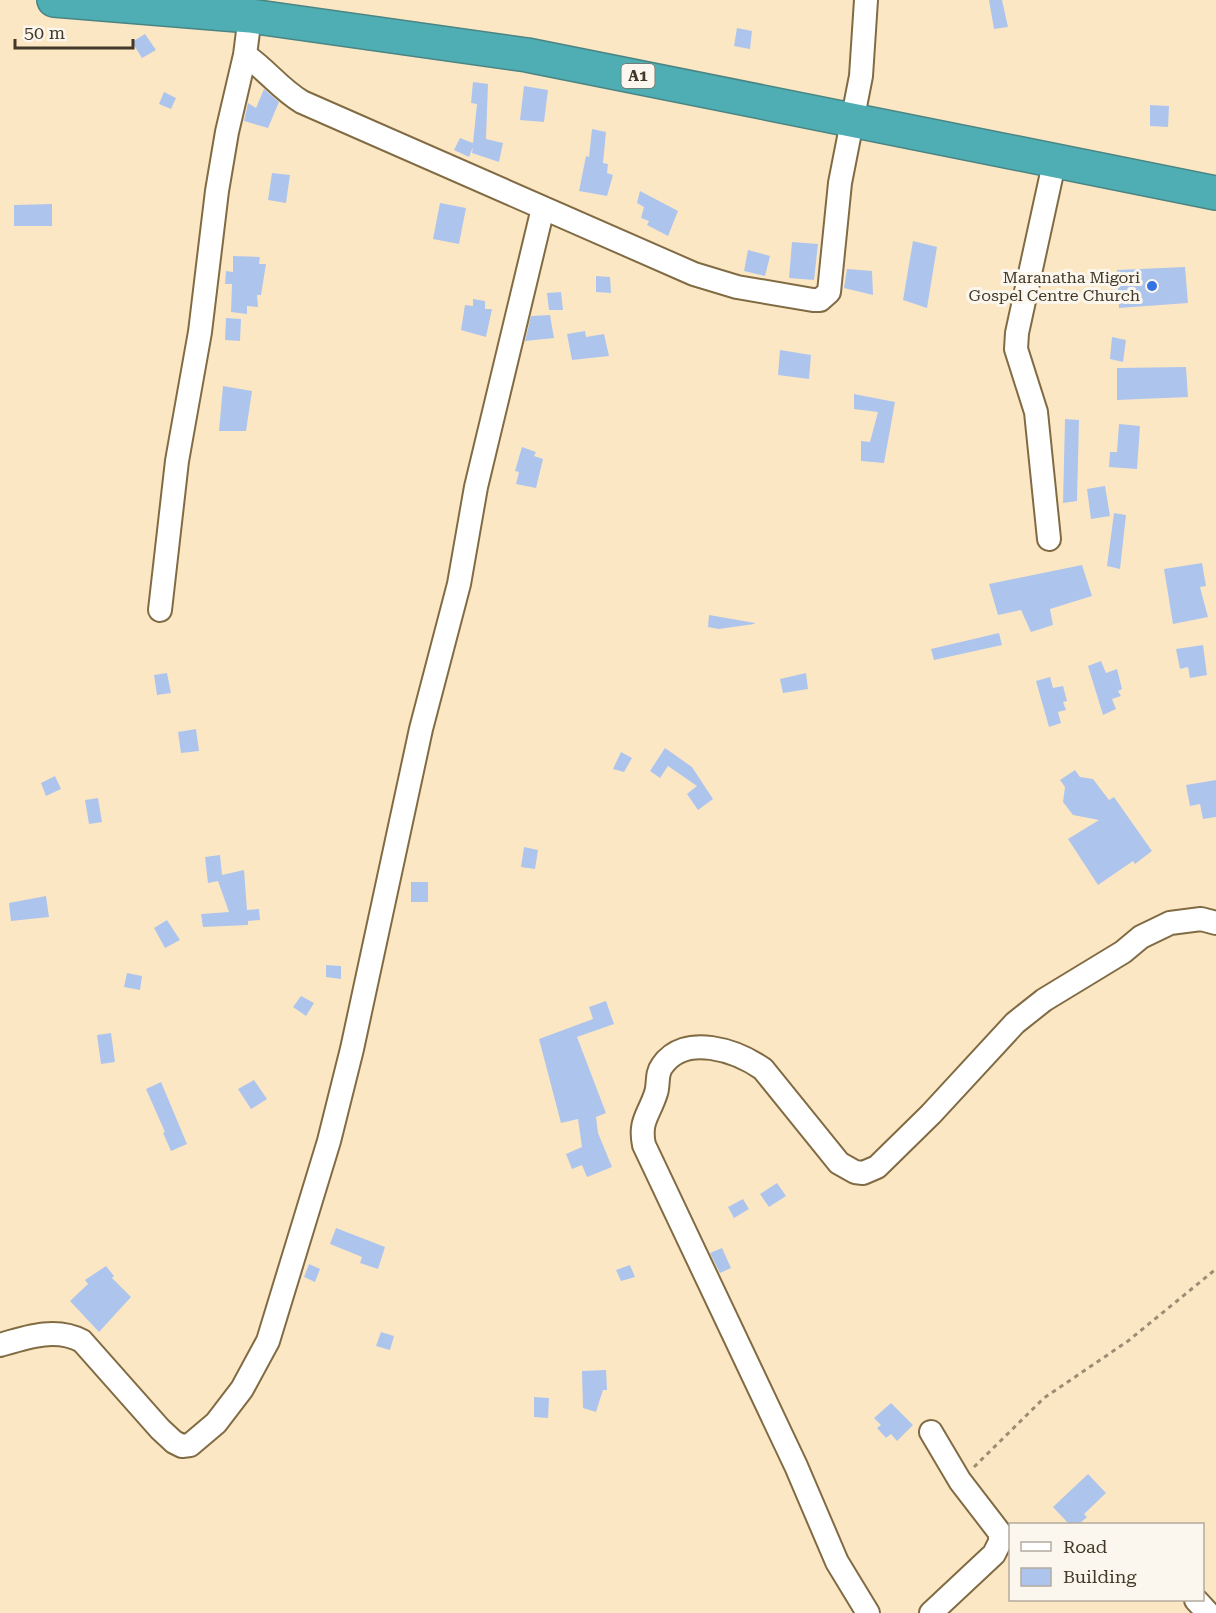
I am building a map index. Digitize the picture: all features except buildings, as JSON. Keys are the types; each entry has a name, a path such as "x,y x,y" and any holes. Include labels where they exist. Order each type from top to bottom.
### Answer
{"highway":[{"name":"A1","path":"54,0 232,10 527,55 1216,193"}],"street":[{"path":"245,55 260,64 282,88 302,102 713,281 767,293 820,300 829,291 840,183 861,76 866,0"},
{"path":"160,610 177,461 200,332 217,191 227,132 245,55 232,10"},
{"path":"1049,539 1036,412 1016,349 1017,333 1055,159"},
{"path":"0,1345 52,1333 70,1335 82,1341 159,1429 174,1443 183,1446 190,1445 199,1439 216,1423 242,1389 268,1341 326,1152 352,1049 421,729 459,584 476,487 543,208"},
{"path":"868,1613 837,1562 796,1466 644,1145 642,1122 657,1091 658,1076 662,1065 684,1051 703,1047 747,1058 763,1069 840,1163 855,1172 862,1173 877,1167 931,1114 1015,1023 1044,1000 1123,952 1149,932 1170,923 1188,920 1216,923"},
{"path":"931,1432 960,1481 996,1525 1000,1542 994,1554 980,1569 931,1613"},
{"path":"1198,1601 1208,1613"}],"path":[{"path":"960,1481 1044,1398 1128,1341 1216,1269"}],"place":[{"name":"Maranatha Migori Gospel Centre Church","path":"1152,286"}]}
